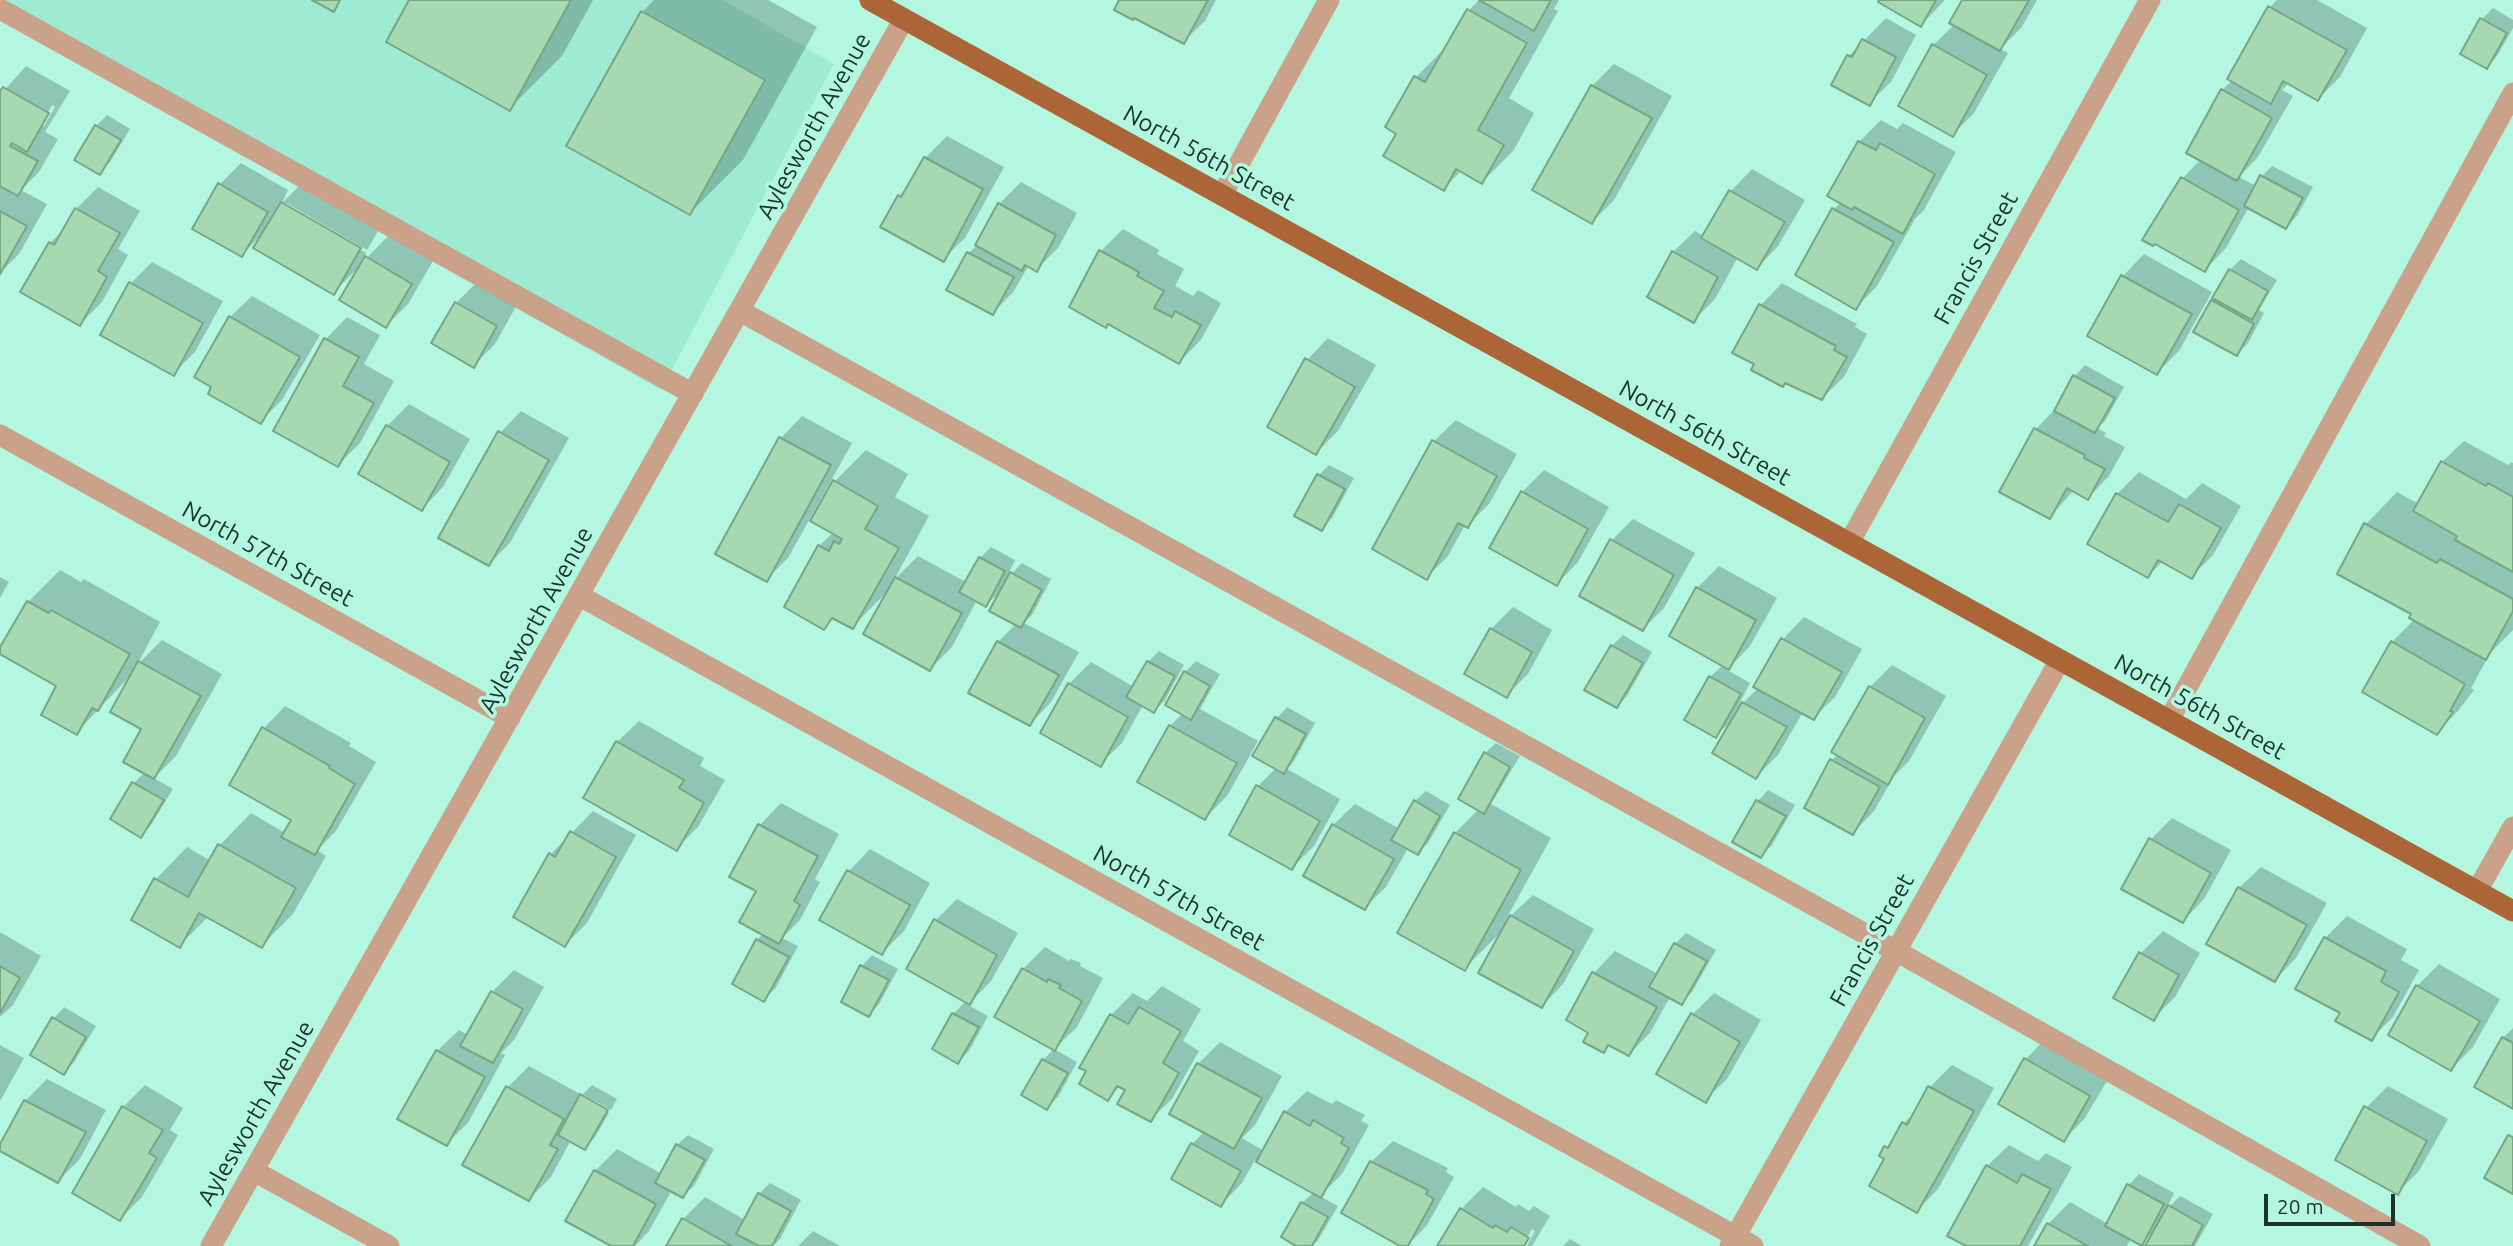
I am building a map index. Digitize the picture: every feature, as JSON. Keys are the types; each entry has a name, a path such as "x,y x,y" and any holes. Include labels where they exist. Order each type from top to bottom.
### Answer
{"main road":[{"name":"North 56th Street","path":"870,0 2513,911"}],"street":[{"path":"1222,195 1329,0"},
{"name":"Francis Street","path":"1849,543 2150,0"},
{"path":"0,9 693,394"},
{"name":"Aylesworth Avenue","path":"211,1246 904,19"},
{"path":"2169,720 2513,93"},
{"path":"740,310 1896,951 2420,1246"},
{"name":"North 57th Street","path":"0,435 510,718"},
{"name":"North 57th Street","path":"580,596 1739,1243"},
{"name":"Francis Street","path":"1739,1243 1896,951 2060,660"},
{"path":"2477,891 2513,827"},
{"path":"254,1171 390,1246"}],"shaded area":[{"path":"0,0 723,0 834,64 661,390 0,18"}],"building":[{"path":"312,0 340,0 334,12"},
{"path":"409,0 571,0 510,111 386,42"},
{"path":"1119,0 1208,0 1184,44 1114,10"},
{"path":"1479,0 1551,0 1534,31"},
{"path":"1936,0 1921,27 1878,2"},
{"path":"1962,0 2029,0 2000,51 1949,23"},
{"path":"2268,6 2347,50 2318,101 2283,81 2271,104 2227,79"},
{"path":"1467,9 1527,43 1478,130 1504,145 1482,184 1456,169 1444,191 1383,156 1396,134 1385,127 1414,76 1425,82"},
{"path":"641,11 765,80 690,215 566,146"},
{"path":"2480,18 2507,33 2487,69 2460,54"},
{"path":"1862,39 1896,57 1870,106 1831,85 1847,55 1852,57"},
{"path":"1932,44 1987,75 1953,137 1898,106"},
{"path":"1591,85 1652,118 1592,224 1532,190"},
{"path":"3,87 49,113 27,152 12,143 10,146 38,161 18,196 0,186 0,91"},
{"path":"2221,89 2272,118 2237,181 2186,153"},
{"path":"95,125 121,140 100,175 74,160"},
{"path":"1858,141 1876,150 1880,143 1935,174 1903,234 1854,207 1852,210 1827,196"},
{"path":"924,157 983,189 944,262 880,227"},
{"path":"2260,175 2303,198 2286,229 2244,206"},
{"path":"2181,177 2239,210 2205,272 2155,244 2153,246 2142,240"},
{"path":"218,183 268,212 242,257 192,229"},
{"path":"1729,190 1785,222 1757,270 1701,238"},
{"path":"281,202 361,248 334,295 253,248"},
{"path":"998,203 1056,235 1037,272 1025,265 1022,271 975,245"},
{"path":"75,208 120,233 98,271 107,277 80,326 20,292 49,242 54,245"},
{"path":"1832,208 1894,242 1856,310 1795,275"},
{"path":"0,211 27,226 0,274"},
{"path":"1099,250 1139,272 1137,276 1164,291 1154,308 1172,317 1175,311 1201,325 1179,364 1108,324 1106,328 1069,307"},
{"path":"1672,251 1718,277 1694,323 1647,297"},
{"path":"967,252 1014,277 993,315 946,290"},
{"path":"365,256 412,284 386,328 339,300"},
{"path":"2229,269 2268,291 2252,320 2212,298"},
{"path":"2121,275 2192,314 2157,375 2087,336"},
{"path":"129,282 203,323 174,376 100,335"},
{"path":"2211,300 2254,324 2237,356 2193,332"},
{"path":"455,302 497,326 474,368 431,343"},
{"path":"1759,304 1836,346 1834,350 1847,357 1822,400 1785,383 1783,387 1751,370 1754,364 1732,353"},
{"path":"229,316 300,357 261,424 208,394 211,387 194,377"},
{"path":"324,338 359,357 343,386 374,403 338,467 273,431"},
{"path":"1305,358 1355,387 1316,455 1267,427"},
{"path":"2073,375 2115,398 2095,433 2054,411"},
{"path":"386,425 450,462 422,511 358,474"},
{"path":"2034,428 2085,455 2084,458 2105,469 2088,500 2067,488 2050,519 1999,492"},
{"path":"498,431 549,460 489,566 438,538"},
{"path":"779,437 831,465 767,582 715,554"},
{"path":"1432,440 1497,476 1468,528 1458,523 1427,580 1372,549"},
{"path":"2441,461 2486,486 2488,483 2513,497 2513,572 2455,540 2457,536 2413,511"},
{"path":"1317,474 1345,489 1322,531 1294,516"},
{"path":"833,480 878,506 865,529 899,548 853,629 832,618 824,630 784,607 818,545 829,551 834,541 839,544 842,539 810,521"},
{"path":"1521,491 1588,529 1557,586 1489,548"},
{"path":"2116,493 2168,522 2179,504 2221,528 2192,579 2158,560 2148,578 2087,544"},
{"path":"2364,523 2437,563 2440,559 2513,599 2513,611 2486,660 2409,618 2411,614 2337,574"},
{"path":"1610,539 1674,575 1643,631 1579,596"},
{"path":"979,557 1005,571 986,607 959,592"},
{"path":"1010,572 1042,590 1021,628 989,611"},
{"path":"895,577 962,613 930,671 863,634"},
{"path":"1696,587 1756,620 1729,670 1669,636"},
{"path":"27,601 49,613 51,610 130,654 98,711 92,708 77,735 41,715 56,686 0,654 0,647"},
{"path":"1490,628 1532,652 1507,698 1464,674"},
{"path":"1781,638 1842,672 1814,720 1753,687"},
{"path":"997,641 1059,675 1030,726 968,693"},
{"path":"2391,641 2465,684 2450,711 2453,712 2437,735 2362,692"},
{"path":"1611,645 1643,663 1617,708 1584,690"},
{"path":"138,661 201,696 154,779 123,762 141,729 110,712"},
{"path":"1147,661 1175,676 1154,713 1126,697"},
{"path":"1184,671 1210,686 1191,720 1165,705"},
{"path":"1709,676 1741,694 1716,738 1684,720"},
{"path":"1068,683 1128,717 1101,767 1040,733"},
{"path":"1869,686 1925,718 1888,785 1831,752"},
{"path":"1742,702 1787,727 1756,779 1712,753"},
{"path":"1275,717 1306,734 1284,774 1252,756"},
{"path":"1169,725 1237,763 1205,820 1137,782"},
{"path":"262,727 330,766 329,768 355,784 315,855 281,837 291,820 229,785"},
{"path":"616,741 684,780 679,788 704,803 677,851 583,798"},
{"path":"1484,752 1510,767 1484,814 1458,799"},
{"path":"1830,759 1880,787 1853,835 1804,808"},
{"path":"132,782 164,800 141,838 110,819"},
{"path":"1256,785 1320,821 1292,870 1229,835"},
{"path":"1414,800 1440,816 1418,855 1391,840"},
{"path":"1756,800 1786,816 1761,858 1732,842"},
{"path":"758,824 818,856 794,901 800,905 779,944 739,922 756,891 729,877"},
{"path":"1332,824 1394,859 1365,910 1303,876"},
{"path":"570,831 616,857 565,947 513,917 549,853 555,857"},
{"path":"1454,832 1521,870 1465,971 1397,933"},
{"path":"2149,838 2211,873 2183,923 2121,889"},
{"path":"218,844 296,888 262,948 199,913 180,948 131,920 154,878 188,897"},
{"path":"847,870 910,905 882,955 819,920"},
{"path":"2238,887 2307,925 2275,982 2206,944"},
{"path":"1510,915 1574,951 1542,1008 1478,973"},
{"path":"934,919 997,955 970,1005 906,969"},
{"path":"2324,937 2386,971 2381,982 2399,992 2372,1041 2335,1021 2340,1013 2295,989"},
{"path":"756,939 789,957 764,1002 732,984"},
{"path":"1674,943 1707,961 1682,1005 1649,987"},
{"path":"2139,952 2179,975 2154,1021 2113,998"},
{"path":"860,965 889,980 869,1017 841,1002"},
{"path":"0,966 20,978 0,1013"},
{"path":"1022,968 1047,982 1048,979 1061,985 1059,988 1082,1001 1055,1051 994,1017"},
{"path":"1592,972 1657,1007 1629,1056 1608,1045 1604,1053 1583,1042 1588,1033 1566,1020"},
{"path":"2416,985 2480,1021 2451,1071 2388,1035"},
{"path":"491,991 523,1009 493,1063 460,1046"},
{"path":"1139,1007 1181,1031 1163,1063 1179,1073 1151,1122 1117,1104 1125,1090 1117,1086 1108,1101 1079,1084 1086,1071 1079,1068 1110,1014 1128,1024"},
{"path":"952,1013 979,1027 958,1064 932,1049"},
{"path":"1691,1013 1740,1042 1706,1103 1656,1074"},
{"path":"52,1017 86,1037 64,1075 30,1055"},
{"path":"2502,1037 2513,1043 2513,1109 2474,1087"},
{"path":"436,1050 485,1077 447,1146 397,1119"},
{"path":"2024,1058 2090,1096 2064,1142 1998,1104"},
{"path":"1042,1059 1068,1073 1047,1110 1021,1095"},
{"path":"1197,1063 1262,1098 1234,1149 1169,1114"},
{"path":"506,1086 564,1119 550,1145 558,1149 529,1201 462,1165"},
{"path":"1928,1086 1974,1111 1917,1213 1869,1186 1884,1159 1879,1156 1884,1146 1888,1148 1902,1122 1907,1125"},
{"path":"580,1094 608,1110 585,1150 558,1135"},
{"path":"24,1100 86,1132 58,1183 0,1151 0,1144"},
{"path":"122,1106 163,1130 149,1153 157,1158 120,1221 72,1193"},
{"path":"2364,1106 2427,1141 2398,1195 2335,1160"},
{"path":"1284,1111 1310,1126 1313,1120 1344,1138 1341,1143 1349,1148 1321,1198 1256,1162"},
{"path":"2508,1135 2513,1137 2513,1194 2484,1178"},
{"path":"1191,1143 1241,1171 1221,1207 1171,1179"},
{"path":"676,1144 705,1160 683,1198 655,1183"},
{"path":"1370,1161 1428,1190 1426,1194 1434,1199 1408,1246 1400,1246 1341,1213"},
{"path":"1986,1165 2017,1183 2022,1174 2051,1189 2020,1246 1966,1246 1947,1236"},
{"path":"594,1170 656,1204 633,1246 611,1246 565,1221"},
{"path":"2127,1184 2164,1204 2142,1246 2105,1226"},
{"path":"758,1193 791,1211 772,1246 759,1246 736,1234"},
{"path":"1301,1202 1328,1217 1312,1246 1296,1246 1281,1237"},
{"path":"2168,1205 2203,1225 2192,1246 2145,1246"},
{"path":"1460,1208 1493,1228 1495,1225 1507,1232 1511,1227 1529,1238 1524,1246 1437,1246"},
{"path":"682,1218 732,1246 666,1246"},
{"path":"2047,1223 2088,1246 2034,1246"}]}
